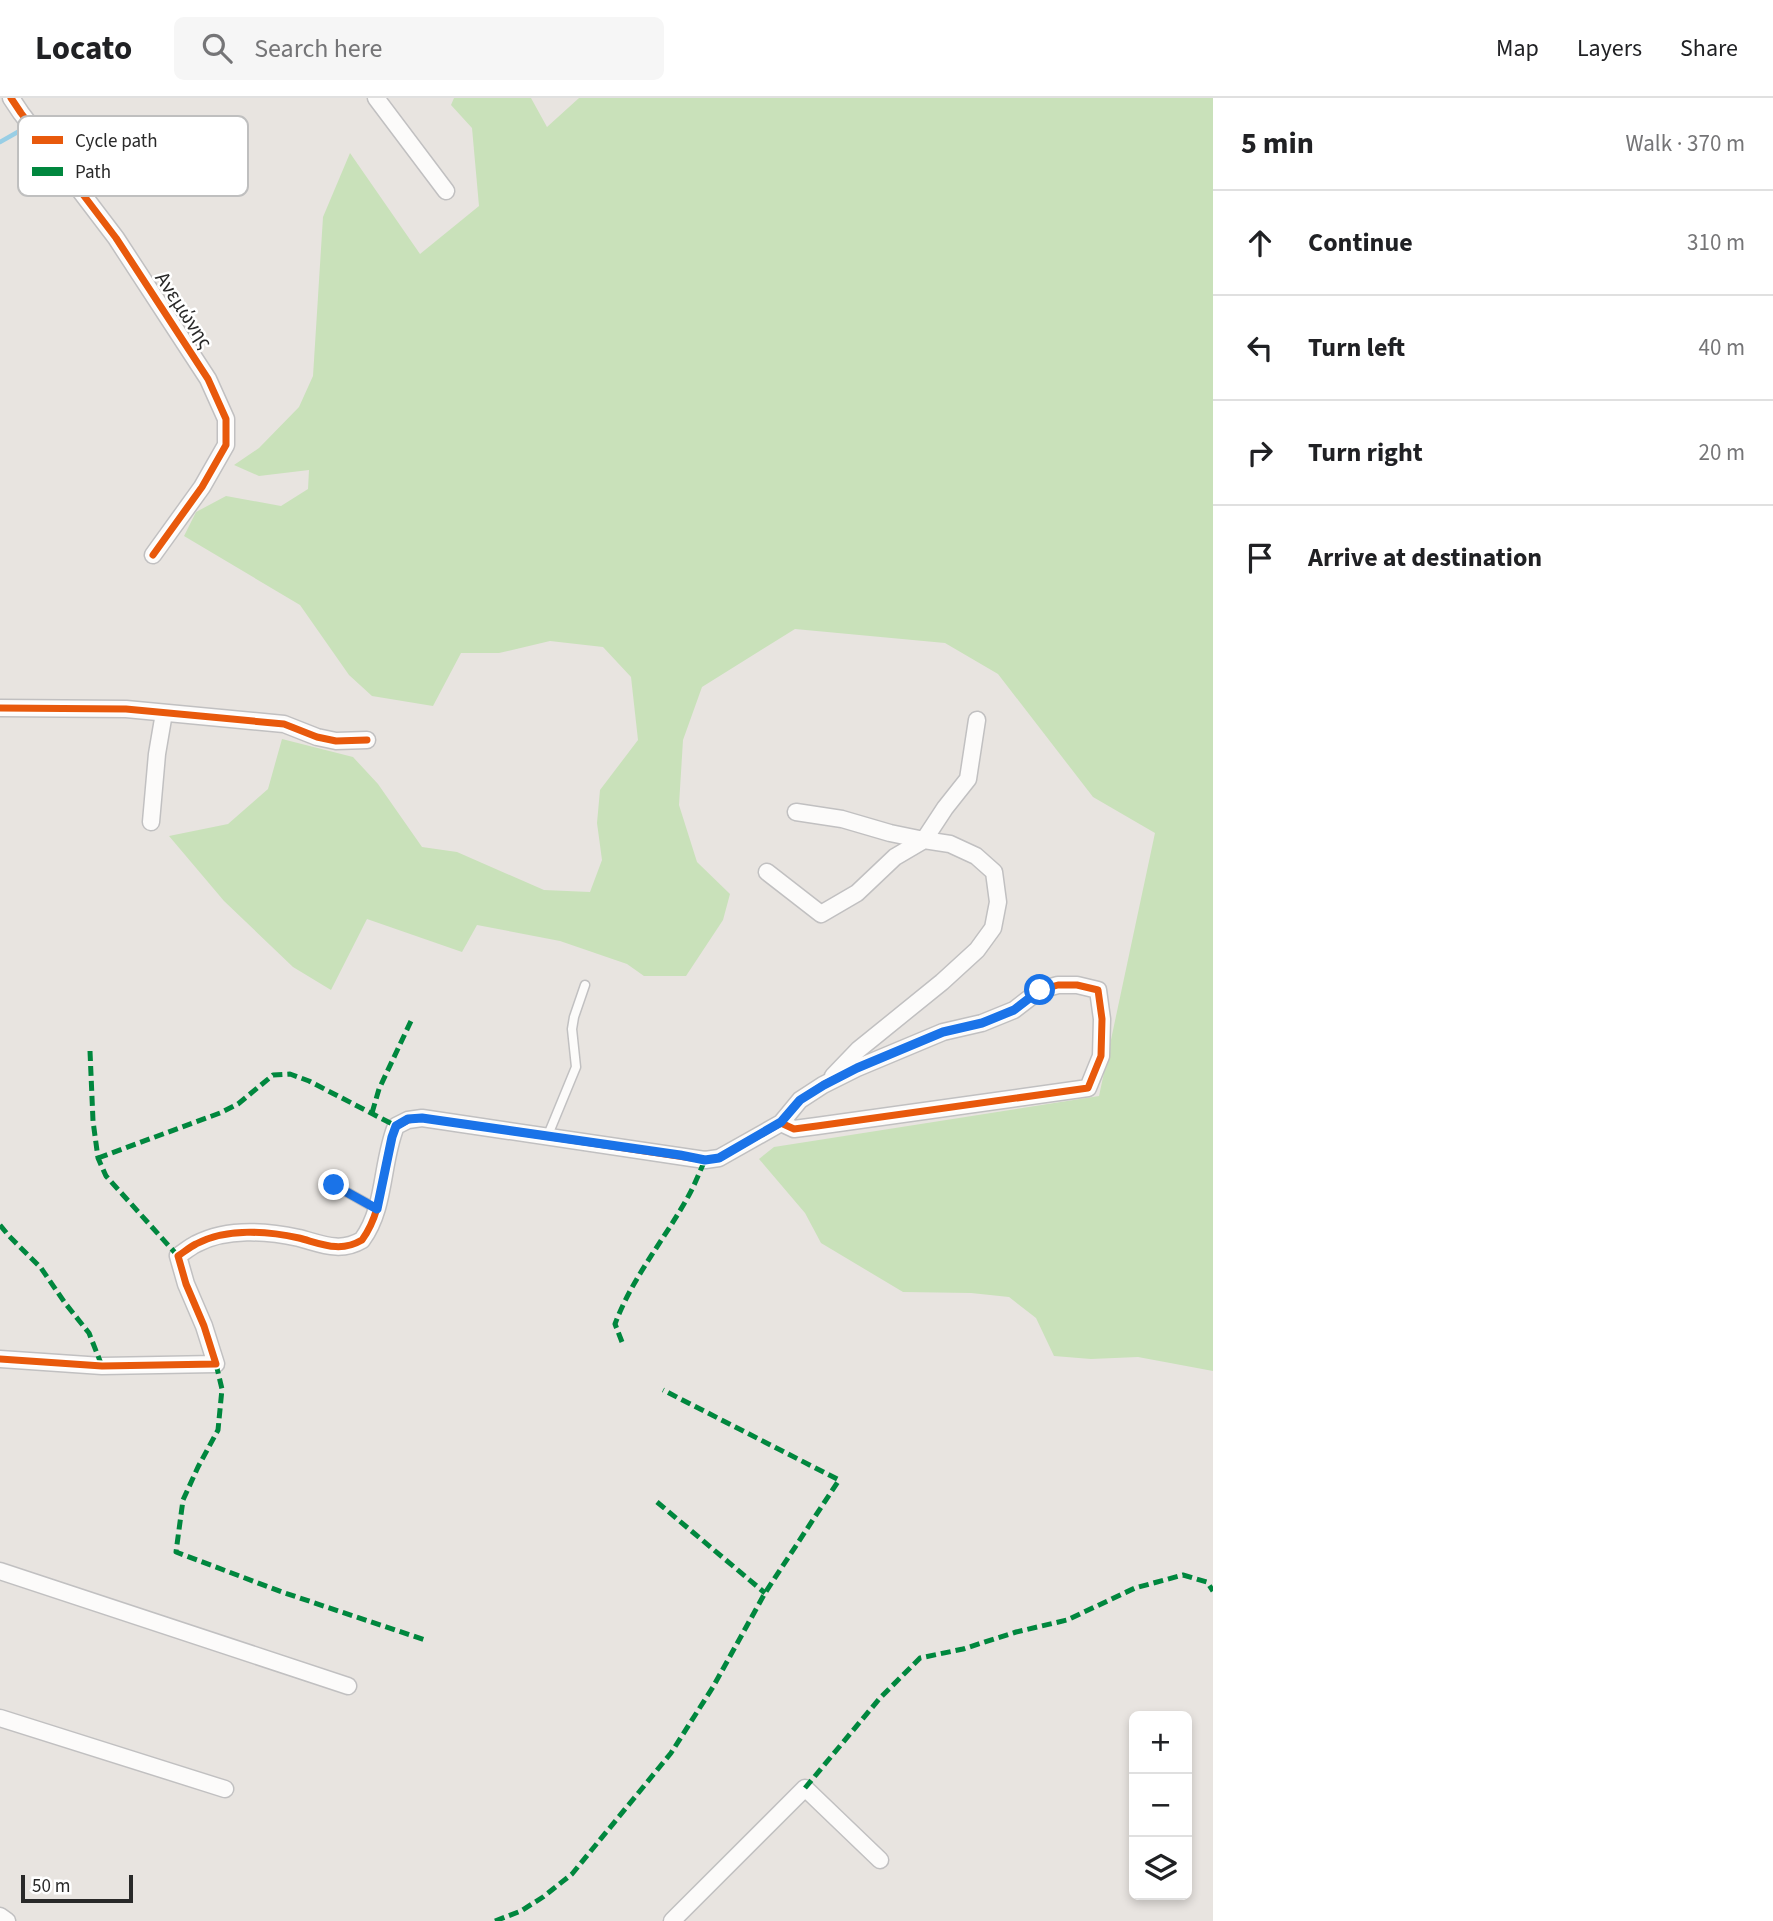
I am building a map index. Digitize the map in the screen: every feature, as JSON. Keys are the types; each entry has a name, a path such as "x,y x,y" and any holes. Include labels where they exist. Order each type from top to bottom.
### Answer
{"street":[{"name":"Ανεμώνης","path":"11,98 23,116"},
{"path":"376,98 446,191"},
{"name":"Ανεμώνης","path":"84,196 123,248 208,379 226,419 226,444 202,487 153,555"},
{"path":"0,708 126,709 284,724 335,741 367,740"},
{"path":"151,822 164,713"},
{"path":"767,872 821,914 857,893 895,857 924,840 968,779 977,720"},
{"path":"796,812 842,819 890,833 950,844 976,856 994,872 998,902 993,928 977,950 858,1050 824,1085"},
{"path":"0,1359 102,1366 216,1364 178,1256 197,1243 224,1235 254,1232 343,1248 362,1240 377,1209 396,1126 408,1119 422,1118 705,1160 719,1158 781,1122 800,1100 857,1068 943,1032 982,1023 1014,1010 1040,990 1058,985 1077,985 1098,990 1102,1019 1101,1056 1088,1088 794,1129 781,1122"},
{"path":"0,1571 348,1686"},
{"path":"0,1718 225,1789"},
{"path":"672,1921 805,1788 880,1860"},
{"path":"0,1916 7,1921"}],"lane":[{"path":"548,1136 576,1068 572,1028 585,985"},
{"path":"334,1185 377,1209"}],"green space":[{"path":"454,98 531,98 547,127 579,98 1213,98 1213,1371 1138,1357 1091,1359 1054,1356 1036,1318 1009,1297 971,1293 903,1292 821,1243 805,1213 759,1159 774,1147 1099,1096 1155,833 1093,797 998,674 945,643 795,629 702,687 683,740 679,805 697,862 730,894 723,920 686,976 644,976 627,964 560,941 477,925 462,952 367,919 331,990 293,967 224,901 169,836 228,824 268,789 282,739 353,757 378,784 422,847 457,852 544,890 590,892 602,860 597,823 600,790 638,740 631,677 603,647 550,641 499,653 461,653 433,706 372,696 349,675 300,605 184,536 196,512 226,496 281,506 308,489 309,470 259,476 234,465 259,448 299,407 313,376 323,217 350,153 420,254 479,206 472,128 451,105"}],"waterway":[{"path":"0,142 18,132"}],"marked path":[{"path":"372,1113 379,1089 411,1021"},
{"path":"90,1051 93,1121 98,1158 106,1176 178,1256"},
{"path":"98,1158 220,1113 238,1104 273,1075 290,1074 309,1081 396,1126"},
{"path":"622,1342 615,1324 622,1306 680,1211 705,1160"},
{"path":"0,1225 41,1268 89,1333 102,1366"},
{"path":"216,1364 222,1389 218,1430 183,1500 176,1552 282,1592 428,1641"},
{"path":"495,1921 521,1911 572,1874 671,1753 713,1687 765,1593 839,1480 663,1390"},
{"path":"657,1502 765,1593"},
{"path":"805,1788 880,1698 920,1658 1067,1620 1135,1588 1183,1575 1207,1582 1213,1591"}],"cycle path":[{"path":"11,98 23,116"},
{"path":"84,196 116,238 208,379 226,419 226,445 202,487 153,555"},
{"path":"0,708 126,709 284,724 317,737 336,741 367,740"},
{"path":"0,1359 102,1366 216,1364 178,1256 208,1239 233,1233 274,1234 338,1247 362,1240 375,1213 396,1126 408,1120 422,1118 705,1160 719,1158 781,1123 800,1100 857,1068 943,1032 982,1023 1014,1010 1040,990 1058,985 1077,985 1098,990 1102,1019 1101,1056 1088,1088 794,1129 781,1123"}],"route":[{"path":"334,1185 377,1209 396,1126 408,1119 422,1118 705,1160 719,1158 781,1122 800,1100 824,1085 857,1068 943,1032 982,1023 1014,1010 1040,990"}]}
